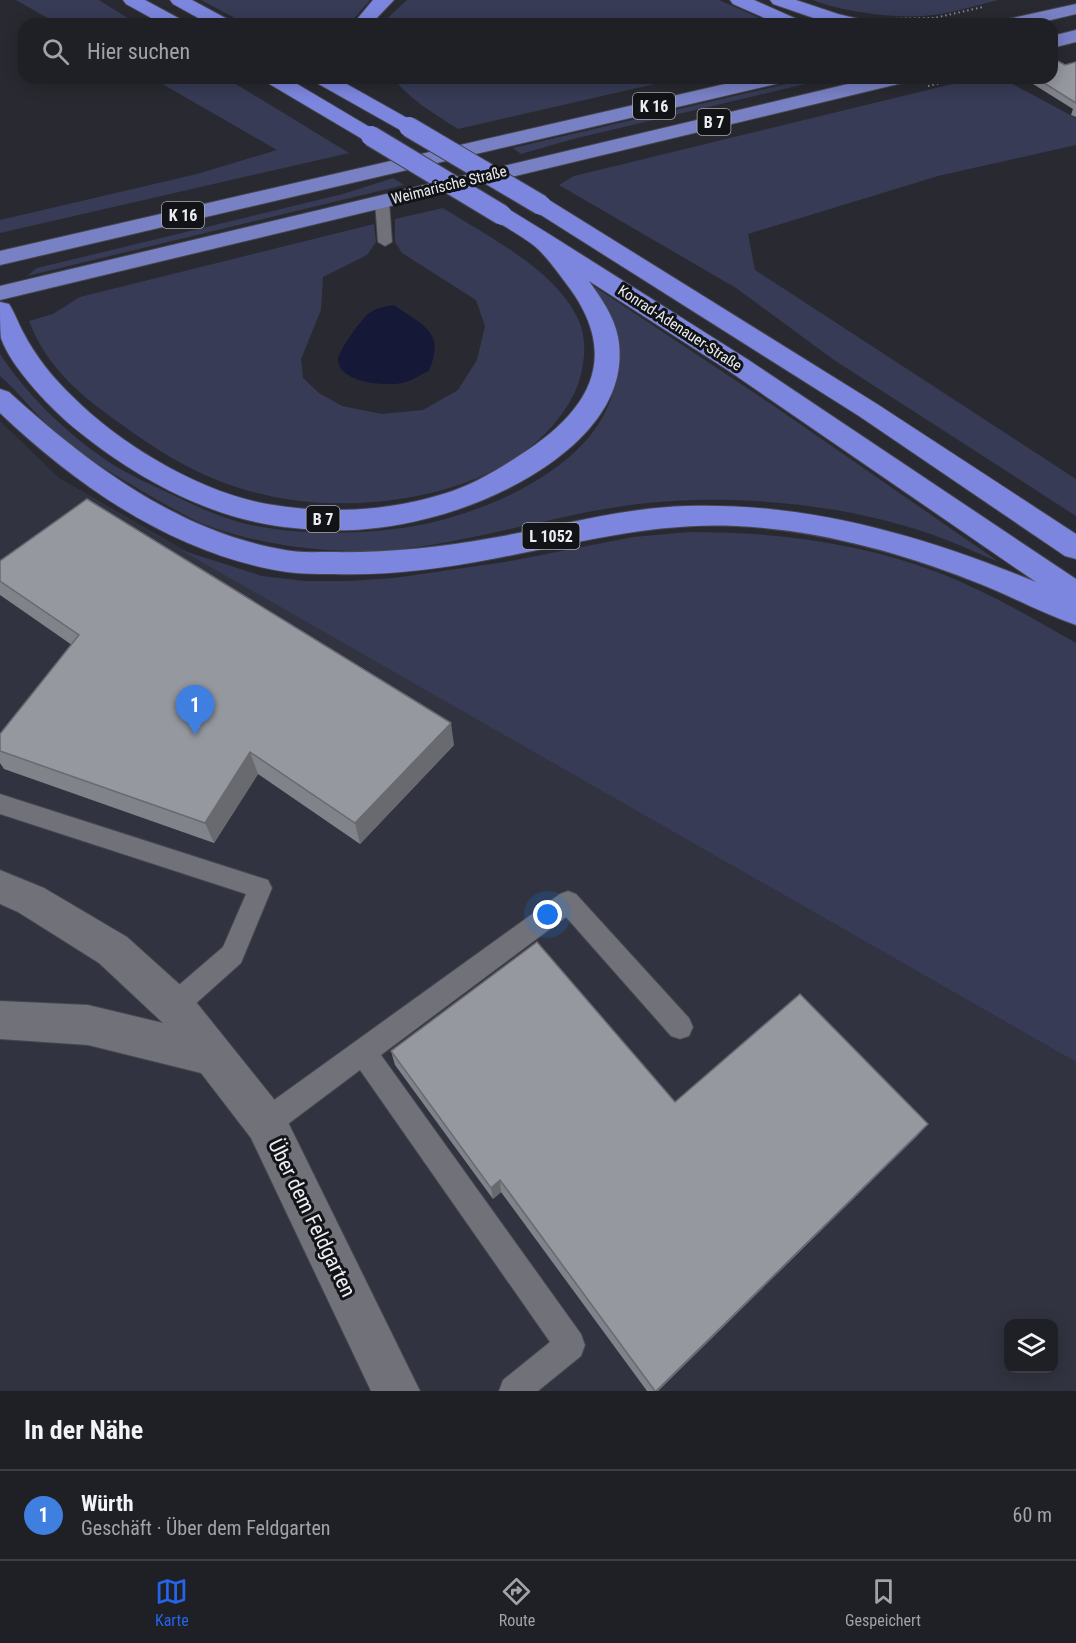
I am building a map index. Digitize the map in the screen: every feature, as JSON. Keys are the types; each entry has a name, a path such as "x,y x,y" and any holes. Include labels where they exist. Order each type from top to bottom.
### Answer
{"highway":[{"path":"132,0 165,18"},
{"path":"179,0 212,18"},
{"path":"366,18 374,8 385,0"},
{"path":"739,0 780,18"},
{"path":"779,0 829,18"},
{"name":"Konrad-Adenauer-Straße","path":"283,84 541,239 738,365 1076,594"},
{"name":"Konrad-Adenauer-Straße","path":"333,84 541,205 686,295 868,410 1076,548"},
{"path":"373,87 409,127"},
{"name":"B 7","path":"0,309 11,335 42,383 95,432 143,464 194,491 240,508 297,520 375,519 451,502 507,477 555,445 586,417 600,392 607,363 604,336 596,311 566,268 541,239"},
{"name":"L 1052","path":"0,398 42,439 89,473 144,508 208,540 287,561 375,564 490,549 616,523 685,516 772,518 864,534 1019,586 1076,613"}],"main road":[{"path":"1036,18 1076,9"},
{"name":"Weimarische Straße","path":"0,258 750,84"},
{"name":"Weimarische Straße","path":"0,293 868,84"}],"street":[{"name":"Über dem Feldgarten","path":"0,887 31,900 113,950 174,1006 266,1123 396,1391"},
{"path":"0,1020 88,1025 211,1055"}],"lane":[{"path":"382,201 385,242"},
{"path":"0,804 260,888 232,955 174,1006"},
{"path":"266,1123 568,902 680,1027"},
{"path":"363,1052 570,1345 514,1391"}],"path":[{"path":"934,18 993,5"}],"shaded area":[{"path":"16,0 99,0 128,18 48,18"},
{"path":"201,0 370,0 354,18 235,18"},
{"path":"407,0 719,0 760,18 388,18"},
{"path":"813,0 998,0 943,14 911,16 853,11"},
{"path":"162,84 236,84 349,153 0,233 0,220 197,174 277,150"},
{"path":"398,84 655,84 458,129 415,100"},
{"path":"785,84 805,84 573,139 521,154 513,148"},
{"path":"952,84 1012,84 1076,118 1076,145 938,176 748,234 755,270 1076,479 1076,516 834,360 736,288 559,185 574,176"},
{"path":"393,178 404,185 27,276 37,268 343,194"},
{"path":"443,208 519,256 554,285 578,319 584,347 583,367 574,394 552,426 524,452 489,472 452,487 411,497 370,502 330,503 269,496 223,483 161,451 92,403 55,367 36,338 29,321 53,314 80,297 374,224 376,242 367,255 323,277 321,310 301,359 303,378 319,393 342,406 382,414 423,410 458,390 477,360 485,326 476,300 402,253 395,242 395,219"},
{"path":"583,279 774,406 999,562 944,539 866,516 825,508 740,500 657,502 617,507 456,541 379,551 308,548 261,541 201,523 113,474 61,437 0,376 0,354 35,399 93,451 133,476 216,514 250,525 301,532 365,532 425,524 481,507 537,480 563,462 585,442 602,418 615,384 618,367 618,341 611,319"},
{"path":"394,305 422,325 433,338 434,358 429,371 406,382 395,384 355,379 341,368 338,360 342,350 360,322 368,314 374,310"},
{"path":"0,421 59,478 1076,1062 1076,1391 0,1391"},
{"path":"690,532 784,537 877,553 937,572 973,587 1076,643 1076,1062 181,550 262,576 305,581 349,581 394,578 505,562 633,537"}],"building":[{"path":"1058,61 1065,65 1076,62 1076,103 1046,84 1058,84"},
{"path":"87,499 451,723 355,823 250,752 205,823 0,751 0,734 79,635 0,581 0,561"},
{"path":"537,942 675,1102 800,994 928,1124 656,1391 500,1180 491,1188 391,1051"}],"place":[{"name":"Würth","path":"195,735"}]}
